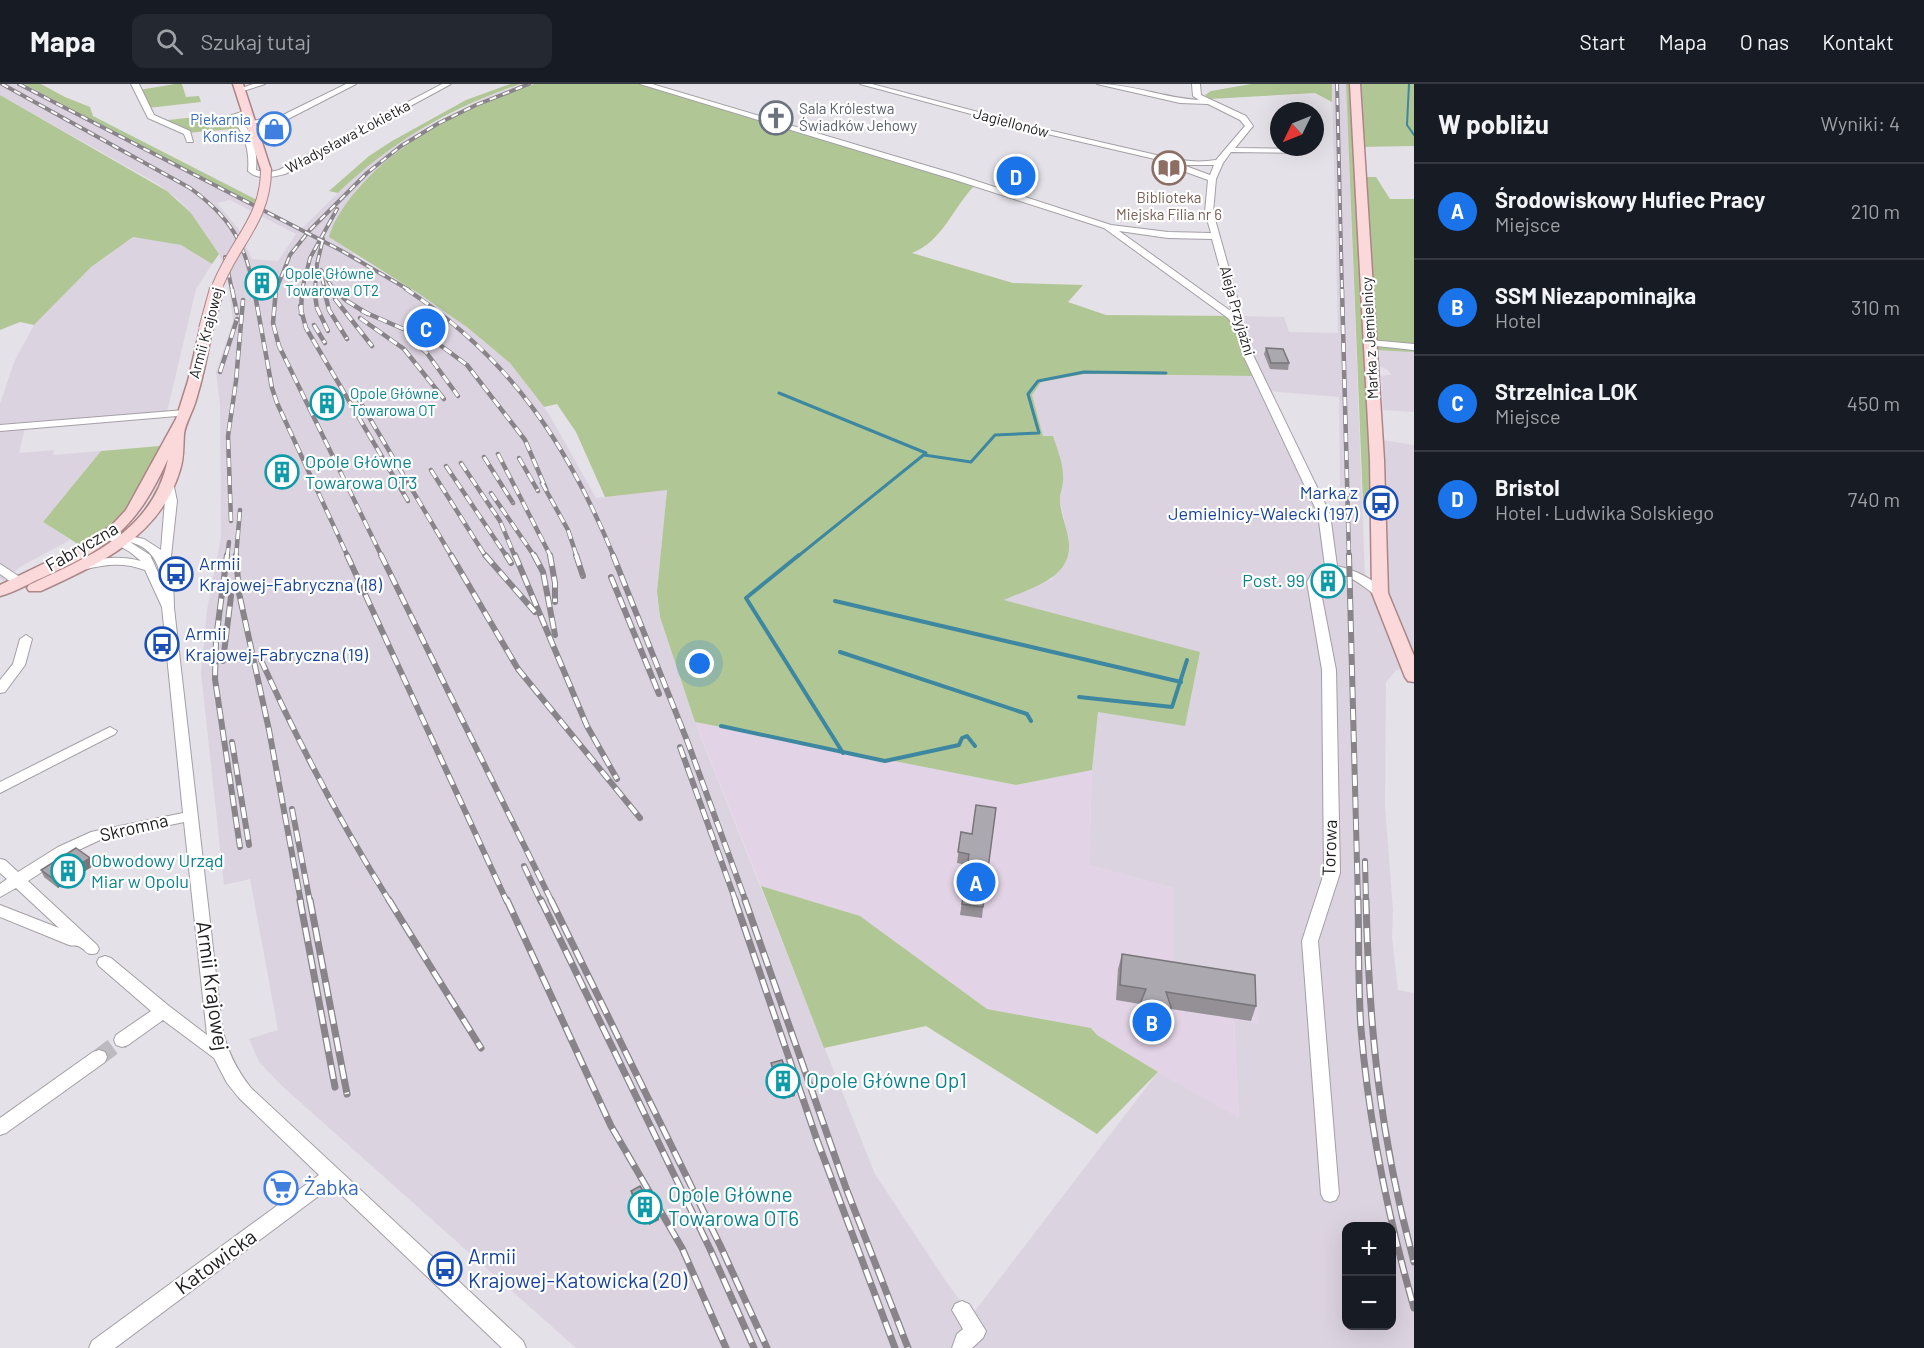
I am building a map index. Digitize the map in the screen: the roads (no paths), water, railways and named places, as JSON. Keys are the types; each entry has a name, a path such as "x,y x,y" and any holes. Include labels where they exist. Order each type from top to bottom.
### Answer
{"main road":[{"name":"Marka z Jemielnicy","path":"1355,84 1362,171 1379,505 1380,593"},
{"path":"239,87 249,117"},
{"name":"Armii Krajowej","path":"177,434 222,276 261,209 266,186 266,170 249,117"},
{"name":"Fabryczna","path":"0,604 76,568 153,514 168,487 178,447 177,434"},
{"name":"Fabryczna","path":"0,591 84,550 119,538 127,520 140,503 163,455 177,434"},
{"path":"1380,593 1414,677"}],"street":[{"path":"135,84 151,116 188,133 190,140"},
{"path":"239,87 261,84"},
{"path":"249,117 290,115 351,84"},
{"name":"Władysława Łokietka","path":"249,117 233,116 241,123 254,159 252,171 256,174 271,175 282,172 447,84"},
{"path":"644,84 955,177 1107,226 1167,235 1215,236"},
{"name":"Jagiellonów","path":"864,84 1056,135 1160,158 1196,164 1219,162"},
{"path":"1101,84 1171,99 1207,102"},
{"path":"1196,84 1197,96 1207,102"},
{"name":"Aleja Przyjaźni","path":"1207,102 1243,118 1249,124 1248,130 1219,162 1212,179 1209,213 1248,355 1324,514 1330,568"},
{"path":"1231,150 1270,151"},
{"name":"Jagiellonów","path":"1160,158 1197,176 1212,179"},
{"path":"1107,226 1231,316 1241,329"},
{"path":"1370,343 1414,347"},
{"path":"0,428 184,413"},
{"name":"Armii Krajowej","path":"168,487 171,501 166,563 169,585 168,608 214,1027 219,1053 245,1093 516,1348"},
{"path":"119,538 149,545 166,563"},
{"name":"Armii Krajowej","path":"119,538 146,558 168,608"},
{"path":"76,568 116,559 131,560 150,568"},
{"path":"0,568 19,582"},
{"path":"1330,568 1365,582 1380,593"},
{"name":"Torowa","path":"1330,568 1314,575 1313,591 1329,670 1332,873 1310,941 1330,1194"},
{"path":"0,688 19,664 26,639"},
{"path":"0,788 110,731"},
{"name":"Skromna","path":"0,891 63,851 96,836 191,816"},
{"path":"0,864 88,947 0,911"},
{"path":"105,962 163,1011 219,1053"},
{"path":"122,1040 163,1011"},
{"path":"0,1128 99,1057"},
{"name":"Katowicka","path":"99,1348 333,1175"},
{"path":"962,1310 976,1331 964,1341 962,1348"}],"waterway":[{"path":"1409,84 1407,125 1414,135"},
{"path":"924,455 971,462 995,435 1039,433 1028,394 1038,381 1084,372 1166,373"},
{"path":"779,393 926,453 797,557"},
{"path":"799,555 746,598 842,752"},
{"path":"835,601 1180,682"},
{"path":"840,652 1027,714 1031,721"},
{"path":"1180,682 1187,660"},
{"path":"1079,697 1172,707 1180,682"},
{"path":"721,726 842,752"},
{"path":"842,752 885,761 959,745 962,738 967,736 975,746"}],"tunnel":[{"path":"99,1057 122,1040"}],"railway":[{"path":"2,84 190,188 204,199 216,209 234,232 246,258 254,290"},
{"path":"19,84 307,233"},
{"path":"307,233 367,173 401,146 439,123 476,105 529,84"},
{"path":"1337,84 1342,290"},
{"path":"320,240 337,209"},
{"path":"276,290 290,255 307,233"},
{"path":"307,233 320,240"},
{"path":"302,290 310,258 320,240"},
{"path":"315,290 317,264 323,241"},
{"path":"323,241 409,290"},
{"path":"225,257 232,290"},
{"path":"321,270 334,290"},
{"path":"322,278 325,290"},
{"path":"232,289 237,313"},
{"path":"254,289 272,388 277,403 348,557"},
{"path":"276,289 273,323 279,346 382,557"},
{"path":"301,310 302,289"},
{"path":"314,289 317,308 328,331"},
{"path":"324,289 329,310 347,339"},
{"path":"406,289 476,344 531,406 555,440 576,477 614,557"},
{"path":"1342,289 1349,557"},
{"path":"334,290 366,313"},
{"path":"335,299 372,346"},
{"path":"231,521 228,436 236,381 243,300"},
{"path":"300,306 301,310"},
{"path":"301,310 306,328 408,501"},
{"path":"362,311 366,313"},
{"path":"366,313 440,345 467,365 525,440 546,489"},
{"path":"360,318 404,349 444,399"},
{"path":"220,372 237,319"},
{"path":"314,325 325,343"},
{"path":"407,336 426,352 458,396"},
{"path":"353,390 452,557"},
{"path":"498,454 550,555"},
{"path":"484,457 513,503"},
{"path":"519,458 538,491"},
{"path":"461,463 500,521 515,557"},
{"path":"446,466 507,557"},
{"path":"431,470 486,557"},
{"path":"542,483 568,530 577,557"},
{"path":"491,493 535,557"},
{"path":"236,556 240,510"},
{"path":"227,557 229,542"},
{"path":"227,555 216,639 215,679 240,847"},
{"path":"347,555 507,902"},
{"path":"381,555 552,902"},
{"path":"451,555 518,669 640,818"},
{"path":"485,555 535,612"},
{"path":"506,555 511,563"},
{"path":"515,555 587,726 617,779"},
{"path":"534,555 543,572 555,635"},
{"path":"550,555 555,583 555,602"},
{"path":"576,555 583,576"},
{"path":"613,555 688,743 746,902"},
{"path":"1349,555 1358,902"},
{"path":"236,556 239,593 269,730 301,902"},
{"path":"611,577 659,694"},
{"path":"223,661 231,596"},
{"path":"261,660 321,783 390,902"},
{"path":"232,742 249,845"},
{"path":"680,747 736,902"},
{"path":"292,809 310,902"},
{"path":"1365,861 1366,902"},
{"path":"524,866 541,902"},
{"path":"300,900 335,1087"},
{"path":"310,900 347,1094"},
{"path":"389,900 481,1048"},
{"path":"507,900 611,1126 682,1248 726,1348"},
{"path":"541,900 710,1249 754,1348"},
{"path":"551,900 720,1245 767,1348"},
{"path":"735,900 817,1140 895,1348"},
{"path":"745,900 846,1188 908,1348"},
{"path":"1358,900 1360,1013 1369,1100 1388,1205 1414,1308"},
{"path":"1366,900 1370,993 1378,1082 1393,1171 1414,1262"}],"place":[{"name":"Sala Królestwa Świadków Jehowy","path":"776,118"},
{"name":"Piekarnia Konfisz","path":"274,129"},
{"name":"Biblioteka Miejska Filia nr 6","path":"1169,168"},
{"name":"Bristol","path":"1016,176"},
{"name":"Opole Główne Towarowa OT2","path":"262,283"},
{"name":"Strzelnica LOK","path":"426,328"},
{"name":"Opole Główne Towarowa OT","path":"327,403"},
{"name":"Opole Główne Towarowa OT3","path":"282,472"},
{"name":"Marka z Jemielnicy-Walecki (197)","path":"1381,503"},
{"name":"Armii Krajowej-Fabryczna (18)","path":"176,574"},
{"name":"Post. 99","path":"1328,581"},
{"name":"Armii Krajowej-Fabryczna (19)","path":"162,644"},
{"name":"Obwodowy Urząd Miar w Opolu","path":"68,871"},
{"name":"Środowiskowy Hufiec Pracy","path":"976,882"},
{"name":"SSM Niezapominajka","path":"1152,1022"},
{"name":"Opole Główne Op1","path":"783,1081"},
{"name":"Żabka","path":"281,1188"},
{"name":"Opole Główne Towarowa OT6","path":"645,1207"},
{"name":"Armii Krajowej-Katowicka (20)","path":"445,1269"}]}
